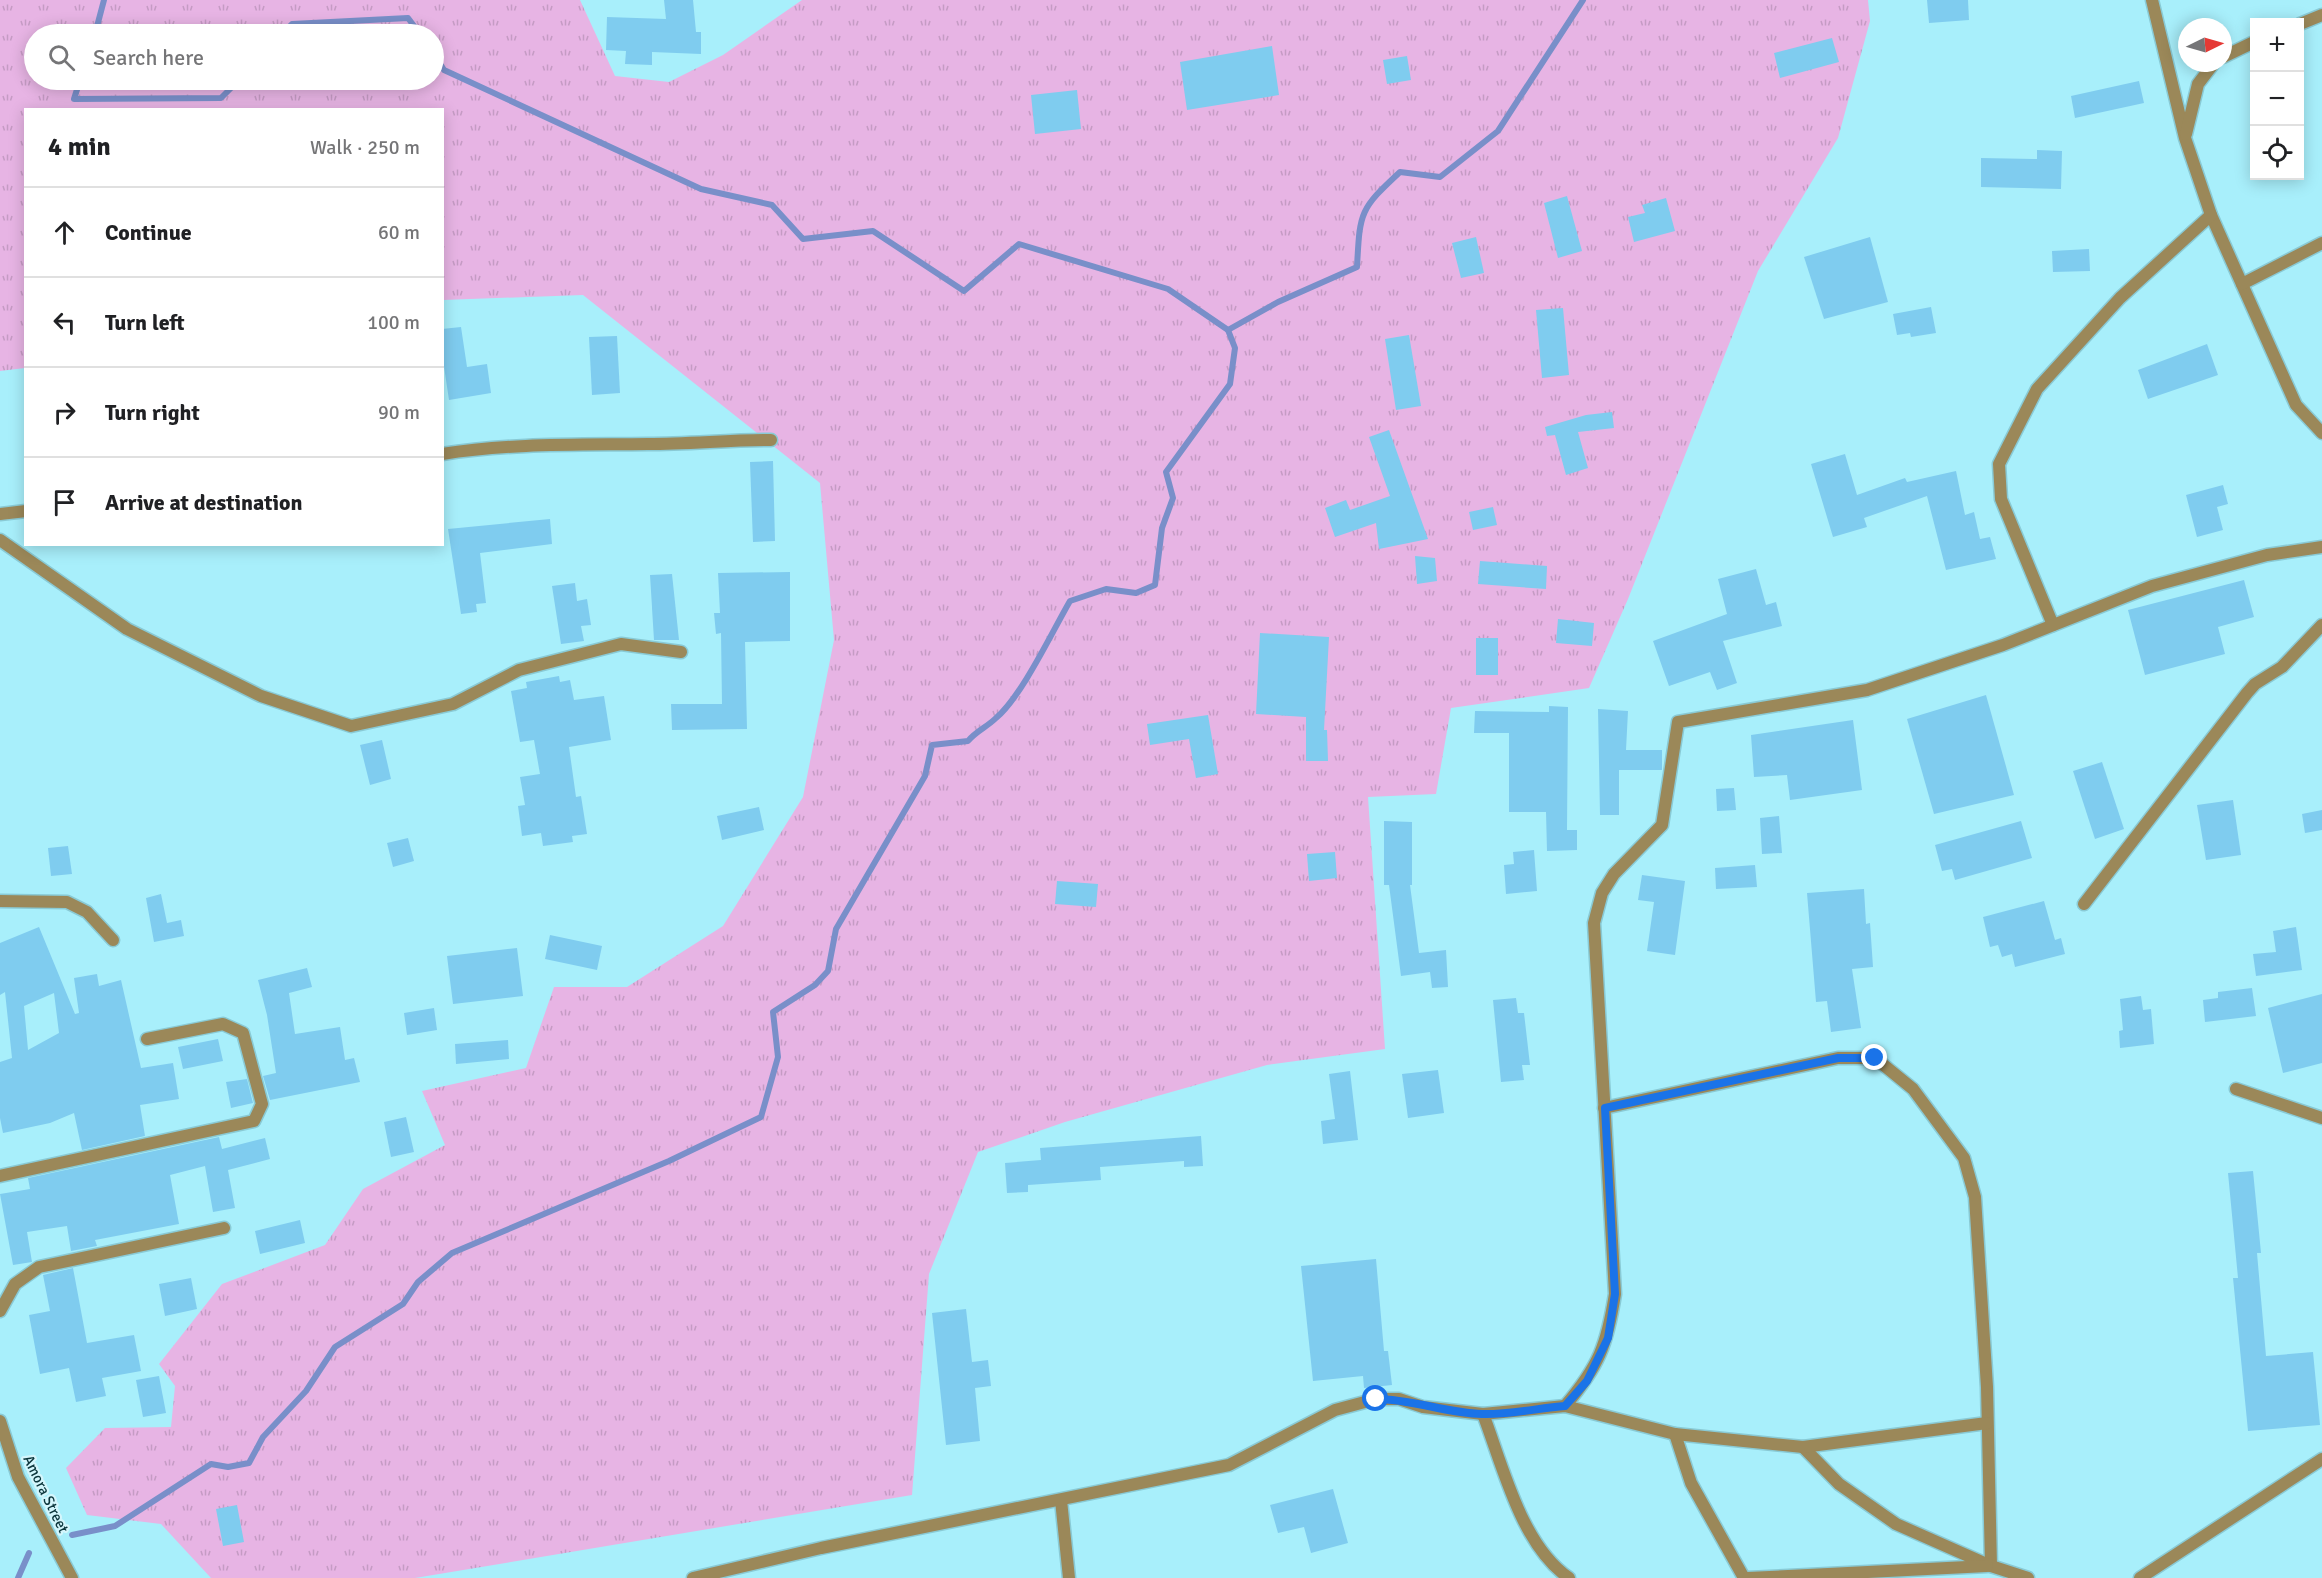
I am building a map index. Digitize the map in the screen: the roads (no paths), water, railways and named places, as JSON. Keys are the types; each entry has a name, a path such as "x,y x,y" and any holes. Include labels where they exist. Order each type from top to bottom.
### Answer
{"street":[{"path":"2152,0 2185,138 2211,215 2296,405 2322,433"},
{"path":"2304,22 2322,15"},
{"path":"2232,53 2250,44"},
{"path":"2185,138 2198,84 2207,72"},
{"path":"2053,625 2001,499 1999,464 2037,389 2120,298 2211,215"},
{"path":"2242,284 2322,243"},
{"path":"444,454 481,448 771,440"},
{"path":"0,514 24,511"},
{"path":"0,540 127,629 261,696 351,726 453,704 519,670 621,644 681,652"},
{"path":"1565,1406 1587,1381 1608,1338 1615,1294 1594,923 1602,892 1614,874 1662,825 1678,722 1867,690 2003,645 2152,586 2267,555 2322,547"},
{"path":"2084,904 2247,693 2255,684 2282,667 2322,626"},
{"path":"0,901 67,902 87,912 113,940"},
{"path":"0,1176 254,1121 262,1104 243,1033 223,1024 147,1039"},
{"path":"1605,1108 1838,1058 1875,1058 1905,1083 1964,1158 1975,1197 1987,1423 1991,1566"},
{"path":"2236,1089 2322,1118"},
{"path":"0,1311 15,1284 39,1267 225,1228"},
{"path":"693,1578 821,1548 1228,1465 1335,1410 1376,1399 1399,1399 1423,1407 1483,1414 1565,1406 1675,1434 1803,1448 1987,1423"},
{"path":"1483,1414 1521,1518 1549,1560 1569,1578"},
{"name":"Amora Street","path":"0,1420 18,1477 72,1578"},
{"path":"1675,1434 1691,1483 1746,1578 1991,1566"},
{"path":"1803,1448 1839,1484 1896,1524 1991,1566 2028,1578"},
{"path":"2140,1578 2322,1459"},
{"path":"1061,1500 1069,1578"}],"waterway":[{"path":"98,24 104,0"},
{"path":"444,70 701,189 772,205 803,239 873,231 964,291 1019,244 1168,289 1228,330 1278,302 1357,267 1361,223 1364,213 1376,195 1400,172 1440,177 1498,131 1583,0"},
{"path":"292,24 408,18 412,24"},
{"path":"77,90 74,99 221,98 229,90"},
{"path":"72,1535 115,1526 211,1464 228,1467 249,1463 263,1437 306,1391 335,1347 403,1304 418,1282 452,1253 669,1161 761,1117 778,1057 773,1012 815,985 828,971 836,929 925,776 932,745 968,741 1006,708 1046,646 1070,601 1106,589 1136,593 1155,585 1162,528 1173,498 1166,472 1230,384 1235,348 1228,330"},
{"path":"18,1578 29,1553"}]}
